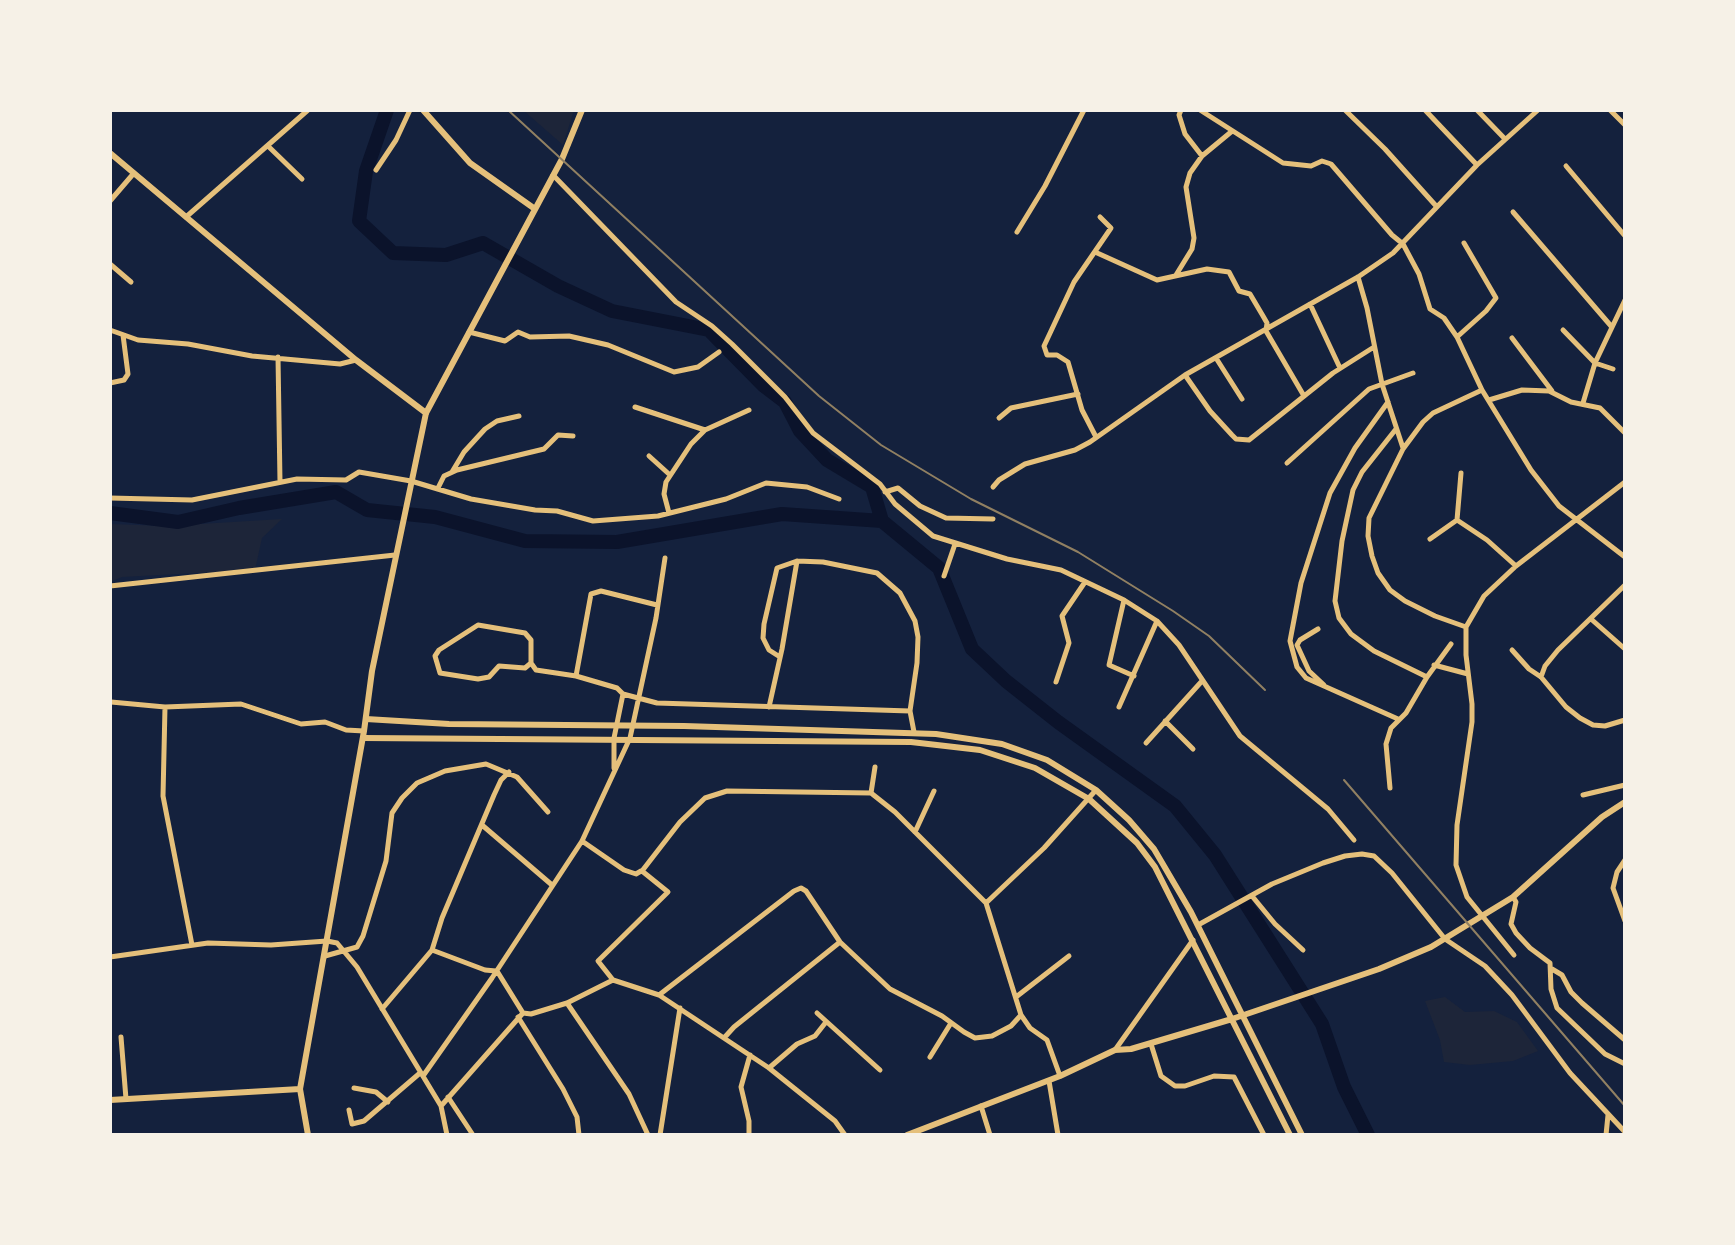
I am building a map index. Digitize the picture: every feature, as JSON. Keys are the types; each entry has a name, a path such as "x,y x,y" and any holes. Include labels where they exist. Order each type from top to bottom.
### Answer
{"street":[{"path":"186,217 308,110"},
{"path":"376,170 396,140 410,110"},
{"path":"423,110 470,163 535,209"},
{"path":"308,1135 300,1089 372,671 426,413 562,159 582,110"},
{"path":"1017,232 1084,110"},
{"path":"1181,110 1180,121 1185,134 1202,156"},
{"path":"1200,110 1283,163 1311,166 1322,161 1331,164 1403,244 1419,274 1430,309 1444,318 1457,337 1482,390 1531,470 1559,506 1625,557"},
{"path":"1345,110 1437,207"},
{"path":"1425,110 1477,165"},
{"path":"1477,110 1505,139"},
{"path":"993,487 1025,464 1075,450 1185,375 1358,277 1403,244 1477,165 1538,110"},
{"path":"1610,110 1625,125"},
{"path":"1175,276 1192,249 1194,238 1186,187 1190,173 1202,156 1231,132"},
{"path":"269,147 302,179"},
{"path":"110,153 356,360 426,413"},
{"path":"1566,166 1625,236"},
{"path":"110,201 134,173"},
{"path":"553,175 676,302 712,326 785,397 813,433 840,452 933,536 1007,559 1044,565 1124,600 1157,621 1179,645 1240,736 1328,809 1354,840"},
{"path":"1513,212 1611,326"},
{"path":"1096,437 1089,428 1068,362 1057,355 1047,355 1044,346 1074,282 1111,228 1100,217"},
{"path":"1457,337 1496,298 1464,243"},
{"path":"1095,252 1157,280 1207,269 1229,272 1239,291 1250,294 1267,323 1266,331 1304,396"},
{"path":"110,264 131,282"},
{"path":"1358,277 1382,384 1403,449"},
{"path":"1583,403 1595,363 1625,300"},
{"path":"1310,304 1340,368"},
{"path":"110,330 138,340 188,344 221,352 340,364 356,360"},
{"path":"1563,330 1595,363 1613,369"},
{"path":"469,332 505,341 518,332 530,337 569,336 608,345 674,372 698,367 719,352"},
{"path":"110,383 124,380 128,374 123,335"},
{"path":"1512,338 1552,392"},
{"path":"1185,375 1210,411 1232,435 1245,441 1340,368 1374,347"},
{"path":"278,357 280,482"},
{"path":"1216,358 1242,399"},
{"path":"1287,463 1369,389 1413,373"},
{"path":"1466,627 1435,616 1390,590 1378,573 1372,556 1368,536 1369,518 1403,449 1415,432 1433,413 1482,390"},
{"path":"1489,400 1522,390 1552,392 1571,402 1605,410 1625,433"},
{"path":"999,418 1011,408 1078,394"},
{"path":"1388,402 1355,448 1330,493 1294,613 1290,650 1306,678 1398,719"},
{"path":"635,407 705,430"},
{"path":"669,513 664,494 670,475 691,444 705,430 749,410"},
{"path":"451,473 464,452 485,429 497,421 519,416"},
{"path":"1396,429 1362,472 1353,490 1340,555 1335,601 1339,618 1351,634 1374,651 1427,677"},
{"path":"438,488 444,476 451,473 482,462 544,449 558,435 573,436"},
{"path":"649,456 670,475"},
{"path":"110,498 192,500 297,479 346,480 359,472 411,481 471,499 557,511 593,521 647,518 726,499 766,483 807,487 839,499"},
{"path":"1457,520 1461,473"},
{"path":"1514,955 1467,897 1456,865 1457,825 1472,722 1466,627 1484,596 1516,566 1625,482"},
{"path":"885,492 898,488 920,506 946,518 993,519"},
{"path":"1457,520 1487,540 1516,566"},
{"path":"1430,539 1457,520"},
{"path":"944,576 955,544"},
{"path":"110,586 395,555"},
{"path":"349,1110 352,1124 357,1123 421,1074 497,971 582,841 630,738 665,558"},
{"path":"780,657 769,650 763,638 777,568 797,561 823,562 877,573 889,580 900,593 915,621 918,637 910,711 914,732"},
{"path":"769,707 797,561"},
{"path":"1056,682 1069,643 1062,616 1085,582"},
{"path":"1541,677 1545,666 1558,650 1625,585"},
{"path":"576,676 591,594 601,591 657,605"},
{"path":"1124,600 1109,665 1134,676"},
{"path":"1591,619 1625,649"},
{"path":"1119,707 1157,621"},
{"path":"531,663 525,668 499,666 485,679 466,678 440,673 435,656 439,650 478,625 525,633 531,640 531,663 536,670 576,676 617,688 623,694 640,699 679,705 910,711"},
{"path":"1318,629 1297,645 1309,671 1325,686"},
{"path":"1390,788 1387,736 1406,713 1434,665 1451,644"},
{"path":"1512,650 1541,677 1566,707 1593,725 1605,726 1625,720"},
{"path":"1434,665 1468,674"},
{"path":"1146,743 1202,681"},
{"path":"615,772 614,738 623,694"},
{"path":"111,702 165,707 241,704 301,724 325,722 363,734 887,741 959,746 1009,758 1035,768 1089,799 1124,830 1147,857 1162,878 1290,1135"},
{"path":"165,707 163,796 192,945"},
{"path":"366,719 449,724 914,732 1002,744 1047,760 1096,790 1129,820 1154,849 1198,925 1302,1135"},
{"path":"1165,721 1193,749"},
{"path":"325,956 357,947 368,923 386,861 389,822 407,791 424,779 468,765 486,764 509,772 528,787 548,812"},
{"path":"871,793 875,767"},
{"path":"382,1009 432,950 442,918 501,780 509,772"},
{"path":"1583,795 1625,785"},
{"path":"986,903 1044,848 1096,790"},
{"path":"915,832 934,791"},
{"path":"582,841 624,870 636,874 642,871 689,812 705,798 718,792 871,793 986,903 1021,1015 1030,1028 1047,1040 1060,1076"},
{"path":"907,1135 1049,1081 1115,1050 1151,1044 1232,1019 1379,969 1445,939 1513,897 1602,817 1625,802"},
{"path":"482,825 552,885"},
{"path":"1198,925 1272,884 1323,863 1362,854 1374,856 1392,873 1445,939 1494,976 1512,995 1570,1073 1625,1132"},
{"path":"1625,860 1617,872 1613,888 1625,921"},
{"path":"642,871 668,892 598,961 613,980 659,995 769,1068 835,1121 845,1135"},
{"path":"659,995 801,888 840,942 890,989 975,1038 1001,1032 1021,1015"},
{"path":"1252,896 1275,924 1303,950"},
{"path":"1513,897 1516,902 1511,924 1516,933 1562,975 1571,992 1582,1003 1625,1040"},
{"path":"1115,1050 1193,940"},
{"path":"724,1038 840,942"},
{"path":"110,957 223,943 337,943 346,951 441,1106 447,1135"},
{"path":"432,950 485,970 497,971"},
{"path":"1016,997 1069,956"},
{"path":"1552,969 1551,989 1557,1008 1605,1054 1625,1064"},
{"path":"497,971 563,1089 577,1117 579,1135"},
{"path":"441,1106 521,1015 567,1003 613,980"},
{"path":"567,1003 629,1094 648,1135"},
{"path":"661,1132 680,1008"},
{"path":"817,1013 880,1070"},
{"path":"769,1068 797,1044 815,1036 826,1022"},
{"path":"930,1057 951,1023"},
{"path":"121,1037 126,1099"},
{"path":"1151,1044 1161,1076 1175,1086 1185,1086 1214,1076 1234,1077 1264,1135"},
{"path":"749,1135 741,1087 750,1055"},
{"path":"1049,1081 1058,1135"},
{"path":"354,1088 376,1092 388,1102"},
{"path":"110,1100 300,1089"},
{"path":"448,1097 473,1135"},
{"path":"981,1106 990,1135"},
{"path":"1606,1135 1608,1114"}],"shaded area":[{"path":"523,110 574,110 563,145"},
{"path":"282,519 262,538 255,570 122,577 110,582 110,524 167,526"},
{"path":"1445,997 1465,1012 1494,1011 1517,1022 1538,1051 1513,1061 1470,1065 1444,1062 1440,1040 1425,1001"}],"waterway":[{"path":"387,110 366,171 359,221 393,253 446,255 483,243 558,286 612,311 709,330 764,386 785,402 800,431 827,460 872,487 882,521"},
{"path":"110,513 178,522 336,492 367,510 435,517 525,541 617,542 782,514 882,521"},
{"path":"882,521 939,568 972,649 1058,722 1175,806 1215,855 1322,1024 1344,1087 1368,1135"}],"railway":[{"path":"508,110 819,396 881,445 971,499 1078,552 1173,611 1209,636 1265,690"},
{"path":"1344,780 1625,1106"}]}
